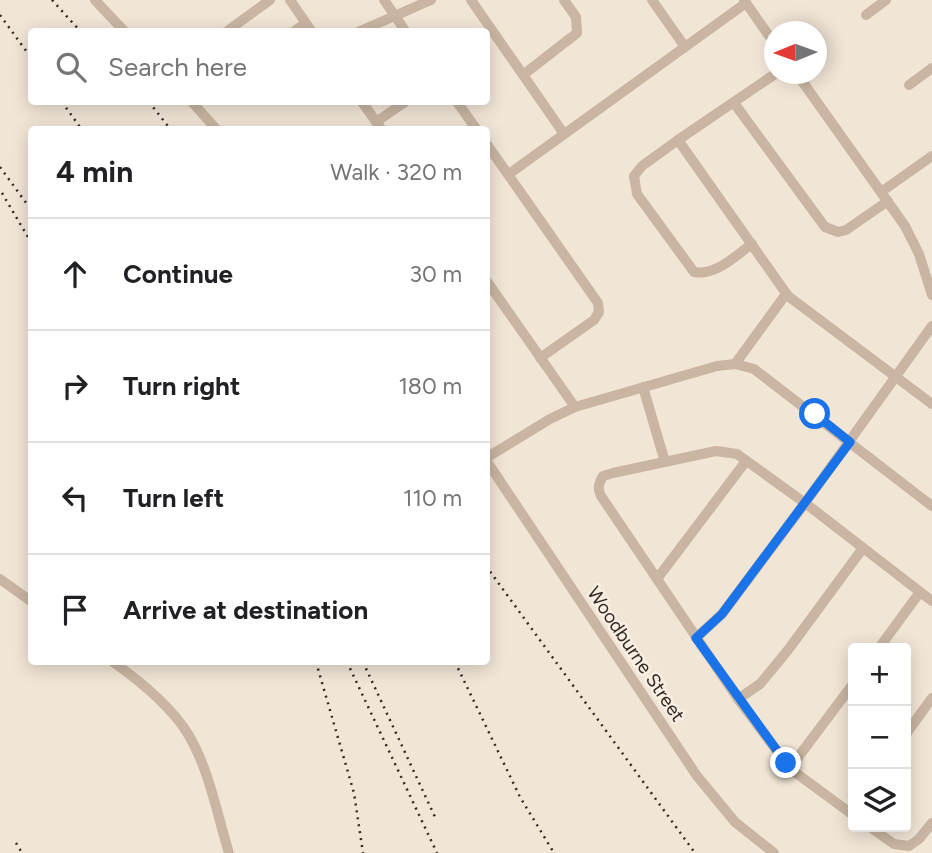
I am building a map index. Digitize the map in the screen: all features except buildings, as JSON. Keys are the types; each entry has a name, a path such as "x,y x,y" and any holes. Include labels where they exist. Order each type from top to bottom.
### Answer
{"street":[{"path":"95,0 121,28"},
{"path":"232,28 270,0"},
{"path":"290,0 309,27"},
{"path":"384,0 403,28"},
{"path":"367,28 430,0"},
{"path":"471,0 564,134"},
{"path":"523,75 577,33 576,17 564,0"},
{"path":"652,0 685,47"},
{"path":"866,15 887,0"},
{"path":"509,174 745,2 764,28"},
{"path":"909,85 932,68"},
{"path":"752,244 716,269 705,273 694,272 637,194 634,181 636,173 678,140 764,82"},
{"path":"804,84 927,261 932,295"},
{"path":"734,103 825,228 838,232 846,230 932,156"},
{"path":"195,105 213,126"},
{"path":"364,105 379,126 402,105"},
{"path":"459,105 474,126"},
{"path":"678,140 786,293 853,347 932,404"},
{"path":"490,148 595,296 599,308 598,316 594,320 540,358"},
{"path":"490,286 575,407"},
{"path":"735,364 786,293"},
{"path":"696,638 722,614 932,326"},
{"path":"490,456 550,419 575,407 717,366 735,364 754,369 932,506"},
{"path":"643,387 665,462"},
{"path":"848,807 790,768 696,638 601,495 598,486 603,476 723,451 737,454 932,601"},
{"path":"657,579 746,461"},
{"name":"Woodburne Street","path":"490,465 697,776 735,822 774,853"},
{"path":"738,699 760,684 863,548"},
{"path":"0,579 28,599"},
{"path":"884,643 920,592"},
{"path":"117,665 159,700 177,718 189,736 207,777 229,853"},
{"path":"790,768 848,691"},
{"path":"911,727 932,698"},
{"path":"877,832 894,844 909,846 915,844 932,823"}],"railway":[{"path":"52,0 77,28"},
{"path":"0,15 28,54"},
{"path":"64,105 79,126"},
{"path":"151,105 168,126"},
{"path":"0,167 28,206"},
{"path":"2,193 28,237"},
{"path":"490,571 695,853"},
{"path":"317,665 354,793 363,853"},
{"path":"348,665 437,853"},
{"path":"364,665 435,817"},
{"path":"456,665 520,797 554,853"},
{"path":"16,843 22,853"}],"route":[{"path":"786,763 696,638 722,614 850,442 815,414"}]}
